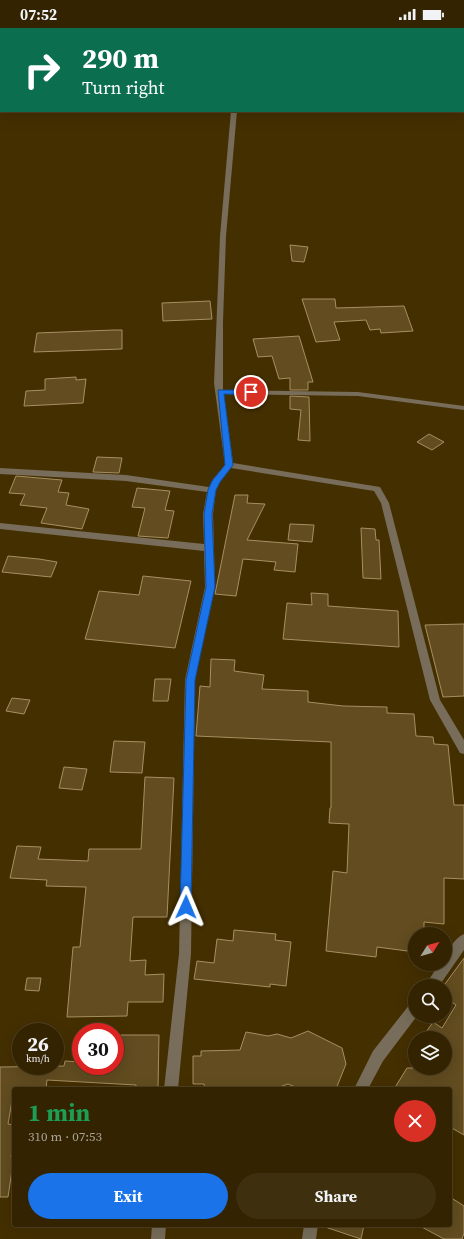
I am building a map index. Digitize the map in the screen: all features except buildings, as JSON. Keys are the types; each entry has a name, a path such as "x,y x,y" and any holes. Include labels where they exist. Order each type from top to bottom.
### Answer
{"street":[{"path":"171,1087 185,954 190,680 210,587 208,514 212,490 216,481 229,465 218,375 221,270 234,112"},
{"path":"220,392 358,394 464,408"},
{"path":"229,465 377,489 385,503 435,700 464,750"},
{"path":"0,471 126,478 212,490"},
{"path":"0,526 210,548"},
{"path":"436,979 464,940"},
{"path":"362,1087 378,1056 408,1017"},
{"path":"158,1239 159,1227"},
{"path":"309,1239 311,1227"}],"route":[{"path":"186,907 190,680 210,587 208,514 212,490 216,481 229,465 220,392 251,392"}]}
